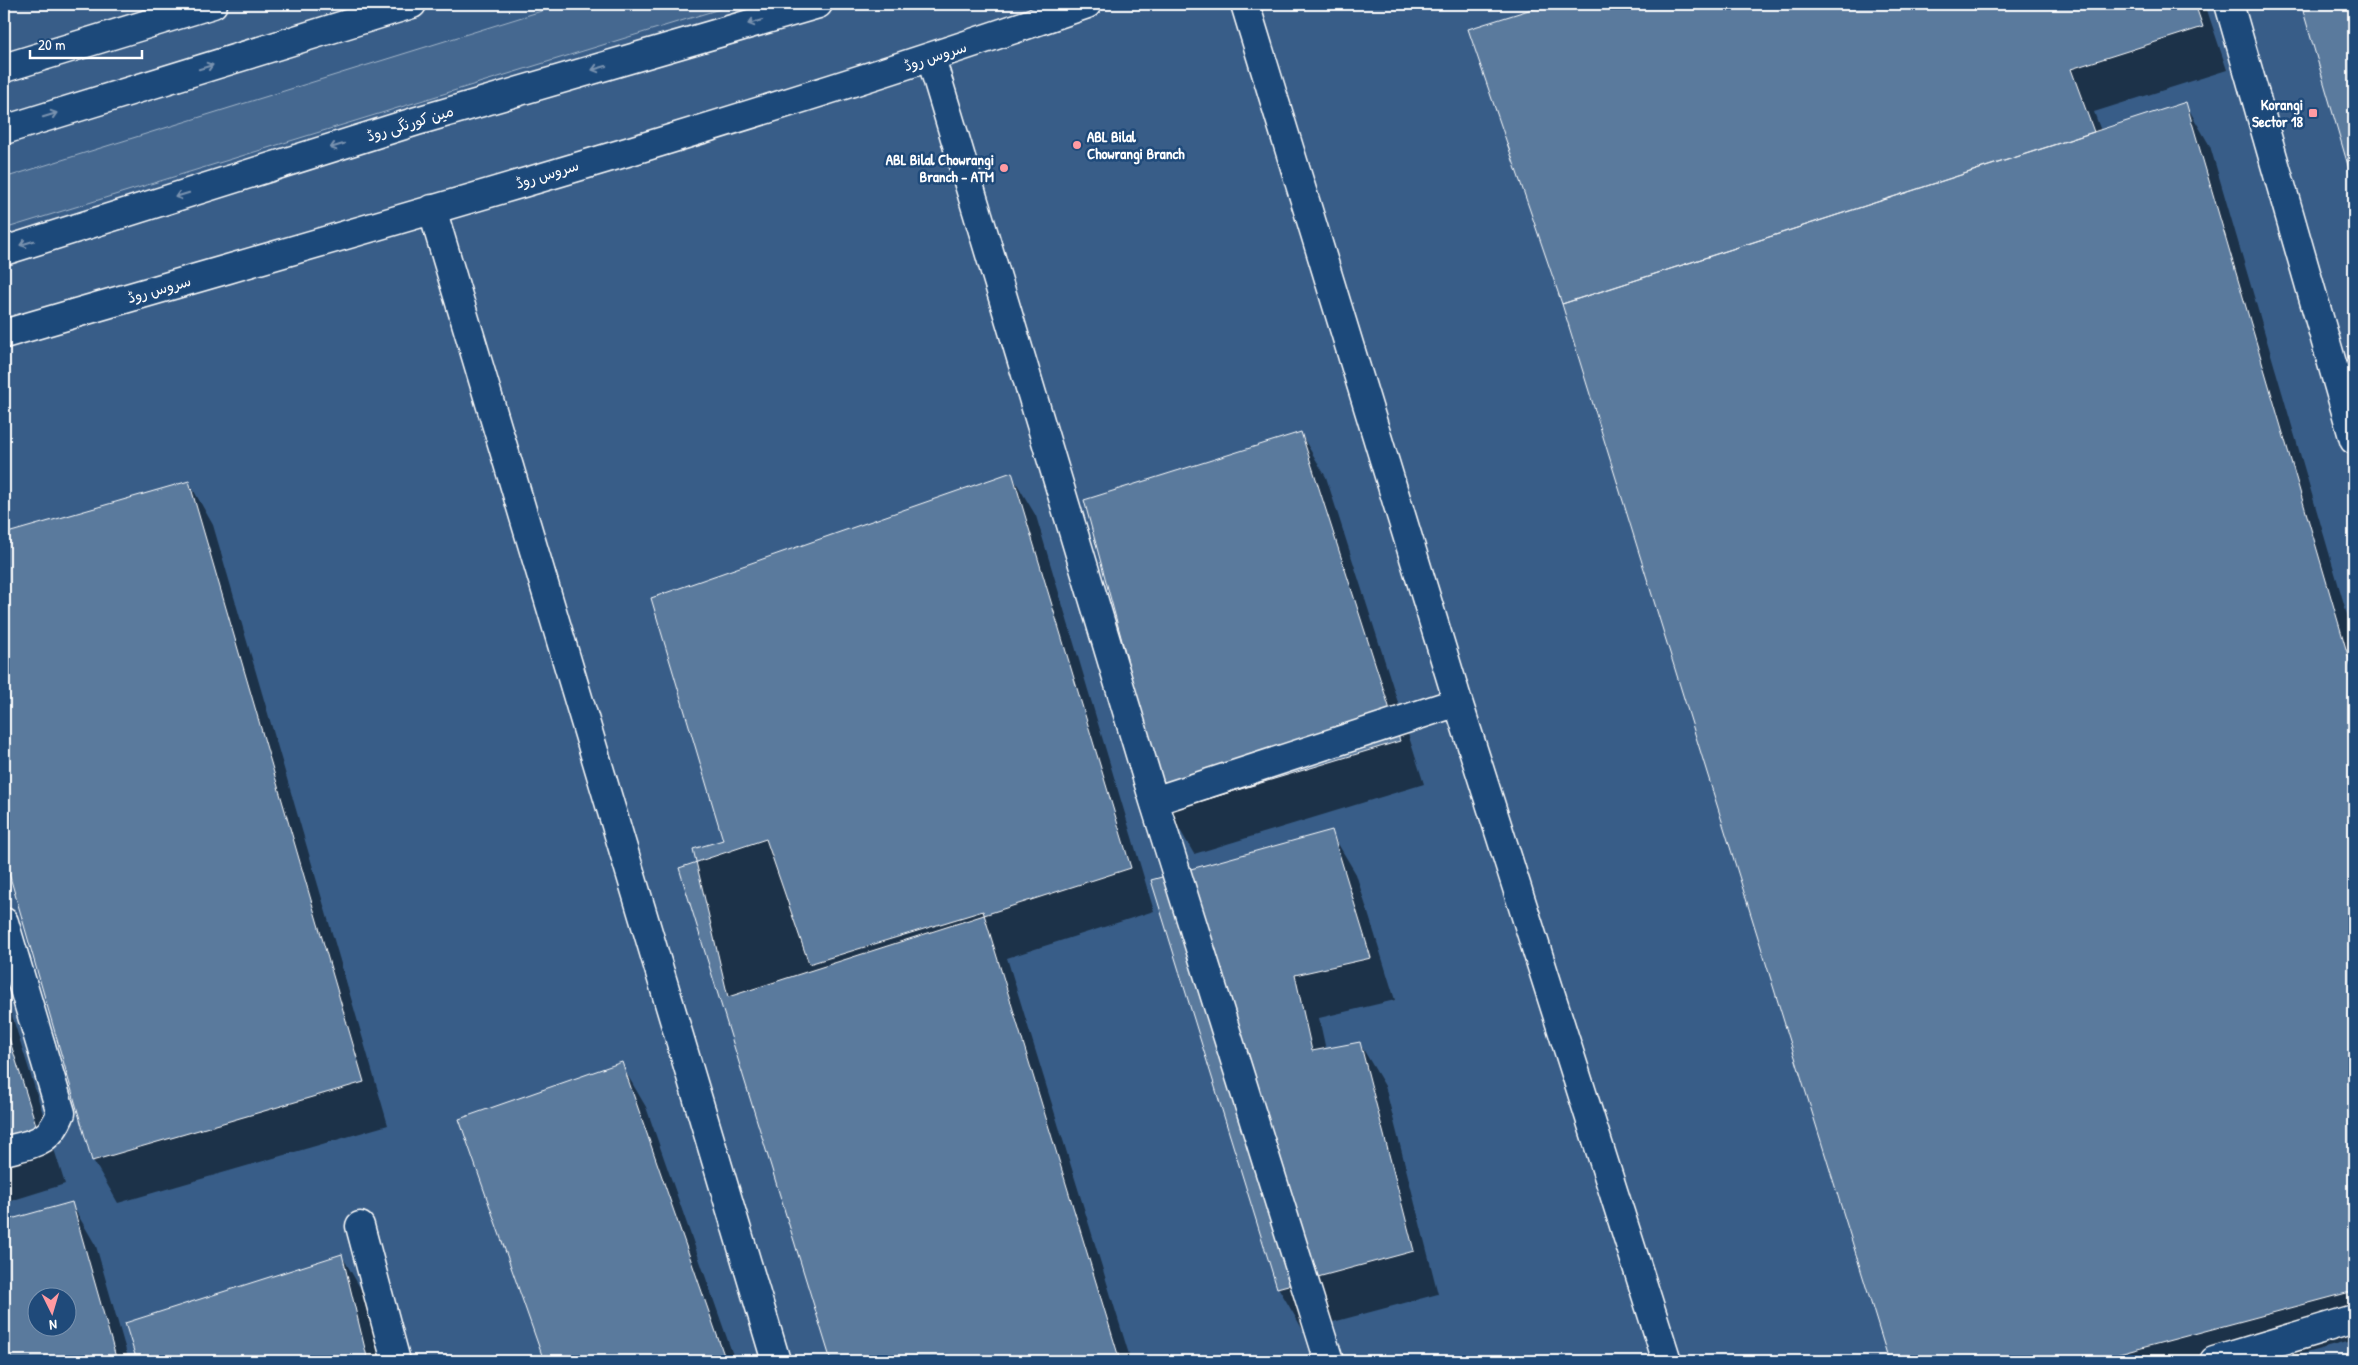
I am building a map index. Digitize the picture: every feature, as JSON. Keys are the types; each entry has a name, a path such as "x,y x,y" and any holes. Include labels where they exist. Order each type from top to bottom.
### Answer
{"street":[{"path":"4,68 213,4"},
{"path":"4,130 412,4"},
{"name":"مین کورنگی روڈ","path":"4,251 417,121 818,4"},
{"name":"سروس روڈ","path":"4,334 432,209 931,58 1087,4"},
{"path":"1245,4 1458,702 1667,1361"},
{"path":"2229,4 2354,440"},
{"path":"931,58 1154,801 1329,1361"},
{"path":"432,209 776,1361"},
{"path":"1154,801 1458,702"},
{"path":"4,922 61,1113 55,1129 41,1141 4,1152"},
{"path":"360,1226 396,1361"},
{"path":"2214,1361 2354,1319"}],"shaded area":[{"path":"4,4 2354,4 2354,1361 4,1361"},
{"path":"564,4 736,4 4,229 4,178"}],"building":[{"path":"1548,4 2195,4 2203,27 2071,69 2094,132 1562,304 1468,29"},
{"path":"2301,4 2354,4 2354,186"},
{"path":"2186,102 2354,676 2354,1291 2093,1361 1889,1361 1562,304"},
{"path":"1301,432 1400,741 1168,811 1084,500"},
{"path":"1012,472 1131,868 728,997 693,849 723,840 651,598"},
{"path":"189,481 364,1082 92,1161 4,856 4,534"},
{"path":"1332,830 1371,958 1295,975 1312,1051 1360,1042 1414,1251 1277,1288 1151,880"},
{"path":"766,839 809,964 983,911 1120,1361 831,1361 679,868"},
{"path":"4,1022 41,1141 4,1152"},
{"path":"622,1062 726,1361 544,1361 459,1119"},
{"path":"72,1202 117,1361 4,1361 4,1221"},
{"path":"342,1254 368,1361 137,1361 125,1323"}],"place":[{"name":"Korangi Sector 18","path":"2313,113"},
{"name":"ABL Bilal Chowrangi Branch","path":"1077,145"},
{"name":"ABL Bilal Chowrangi Branch - ATM","path":"1004,168"}]}
